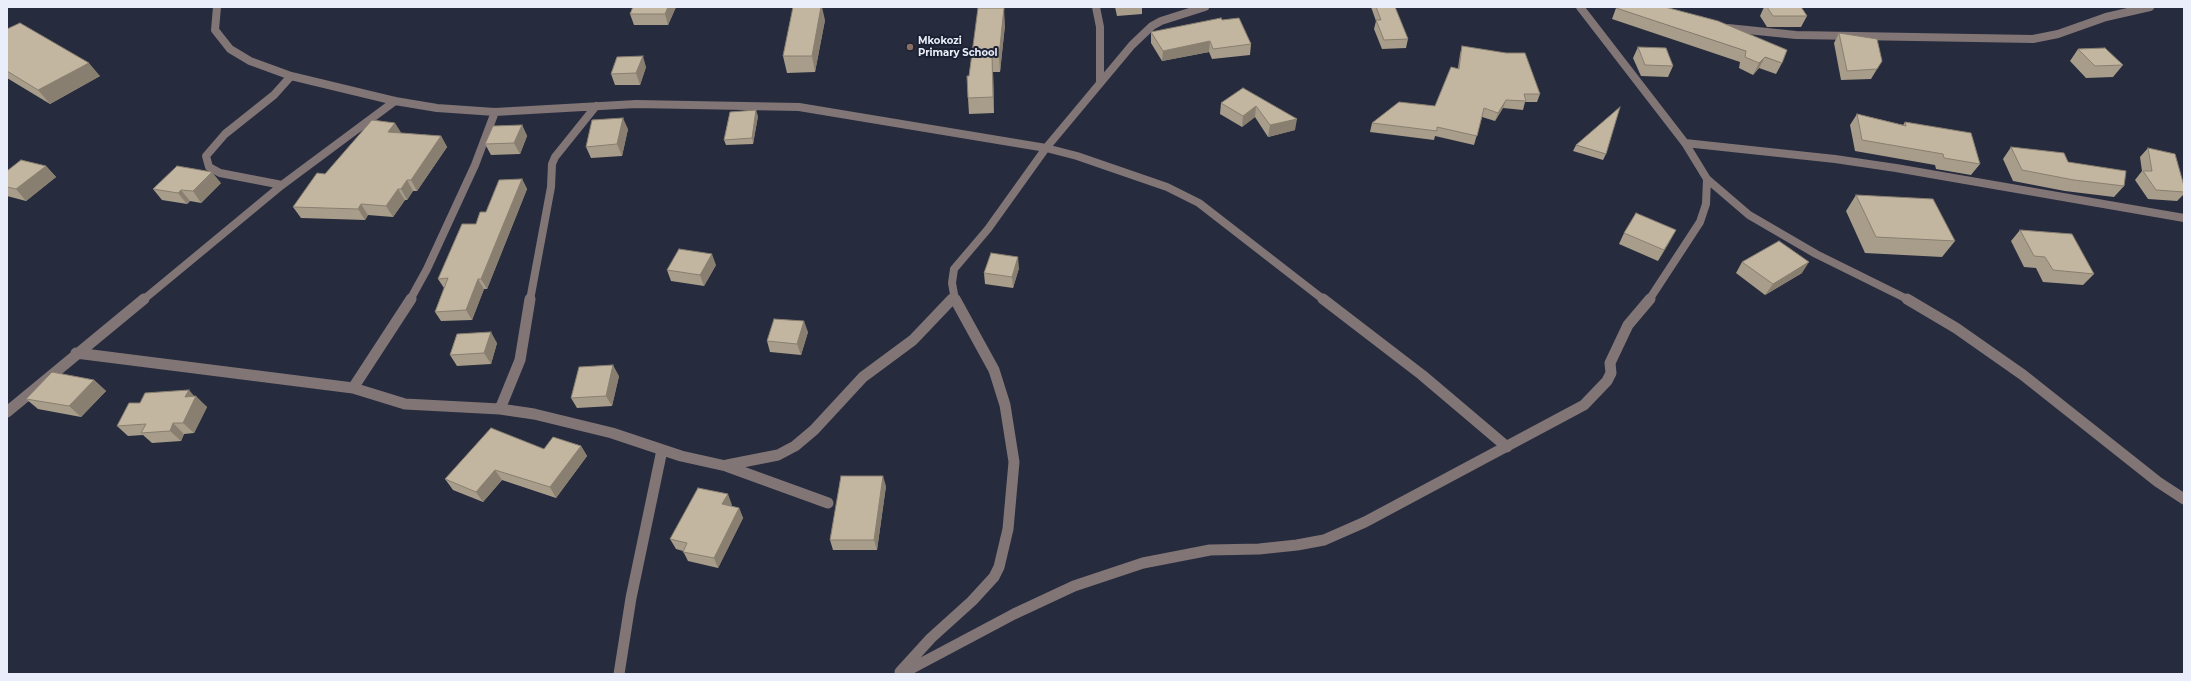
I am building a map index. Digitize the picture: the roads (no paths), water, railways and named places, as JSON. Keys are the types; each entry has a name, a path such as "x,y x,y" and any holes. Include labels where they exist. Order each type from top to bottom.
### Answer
{"street":[{"path":"217,7 215,30 230,48 250,61 291,76 395,101 437,108 495,112 539,108 676,104 799,107 1046,148 1077,156 1167,187 1199,203 1422,375 1507,447"},
{"path":"1096,7 1100,27 1100,83"},
{"path":"899,674 931,638 972,601 994,577 999,568 1008,529 1014,462 1005,405 994,370 954,297 952,283 954,269 988,229 1046,148 1132,45 1152,26 1168,18 1206,7"},
{"path":"1580,7 1685,143 1708,179 1749,215 1816,254 1928,310 1956,328 2023,375 2158,482 2184,499"},
{"path":"1721,27 1751,32 1796,34 2033,39 2058,34 2106,17 2150,7"},
{"path":"282,185 220,173 209,168 206,156 225,134 274,95 291,76"},
{"path":"7,412 76,353 282,185 395,101"},
{"path":"500,409 520,360 555,157 596,106"},
{"path":"353,388 412,297 427,269 475,165 495,112"},
{"path":"1685,143 1835,159 1896,168 2184,218"},
{"path":"899,674 1014,614 1067,589 1143,564 1210,550 1259,549 1297,545 1324,540 1365,522 1453,473 1507,447 1584,405 1607,381 1610,373 1610,362 1628,325 1646,304 1700,222 1706,204 1708,179"},
{"path":"726,466 778,455 794,446 814,430 864,377 913,340 954,297"},
{"path":"76,353 353,388 405,404 500,409 547,417 612,434 681,456 726,466 828,502"},
{"path":"619,674 631,598 662,450"}],"place":[{"name":"Mkokozi Primary School","path":"910,47"}]}
